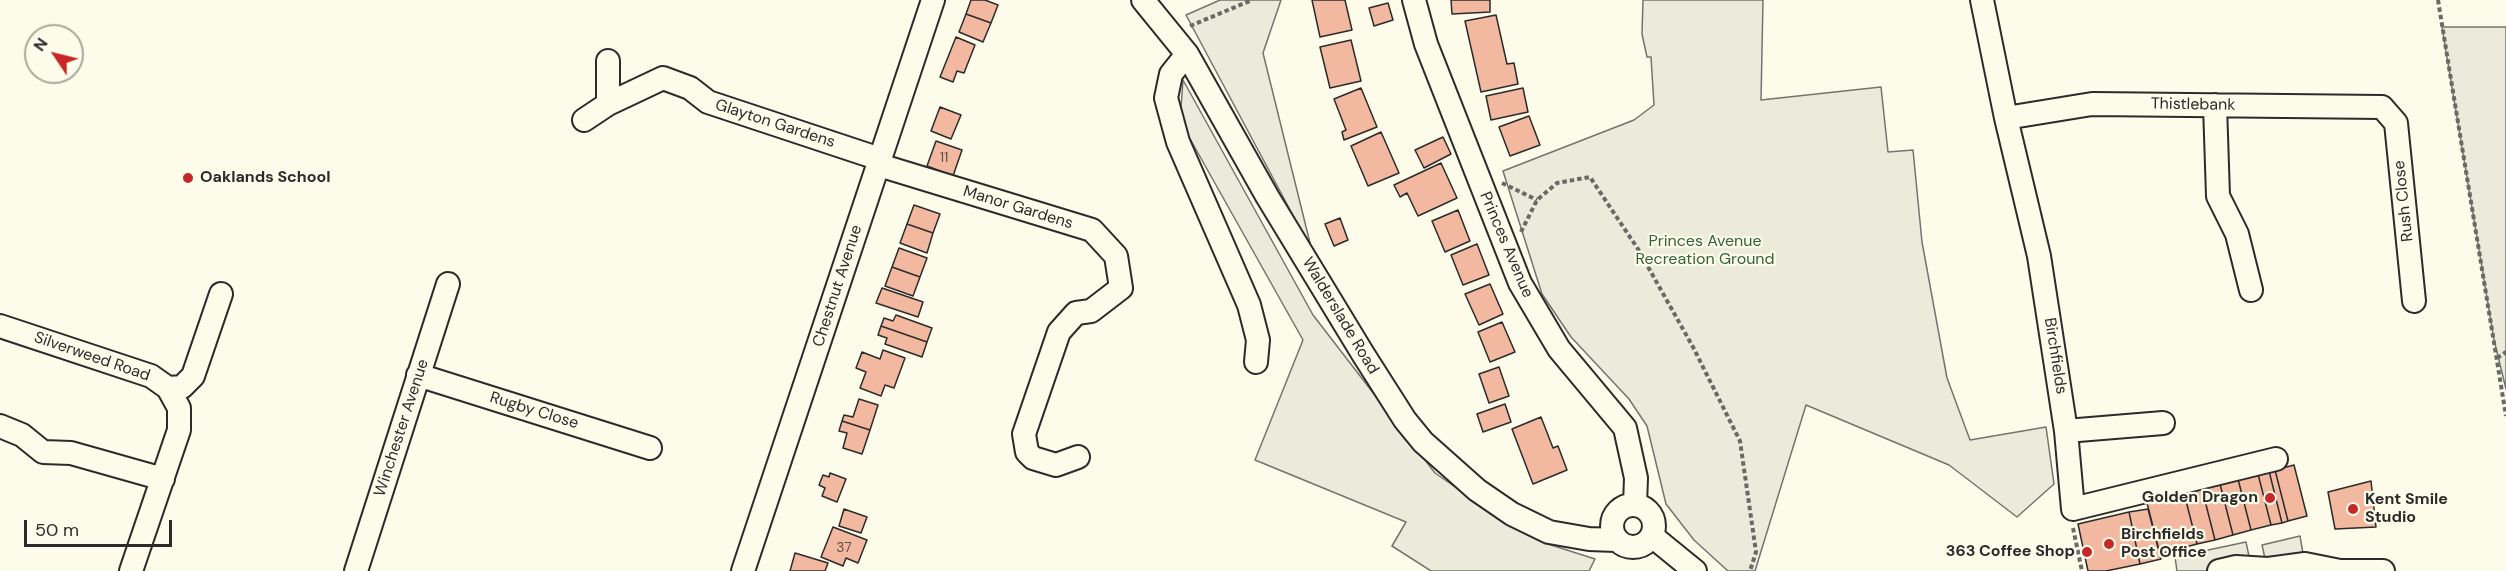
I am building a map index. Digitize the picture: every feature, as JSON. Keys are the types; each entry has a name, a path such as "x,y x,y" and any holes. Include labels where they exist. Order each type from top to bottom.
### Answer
{"street":[{"name":"Chestnut Avenue","path":"743,571 933,0"},
{"name":"Walderslade Road","path":"1143,0 1187,54 1267,196 1357,344 1405,420 1423,442 1477,490 1512,514 1549,532 1589,539 1616,540"},
{"name":"Princes Avenue","path":"1414,0 1426,44 1520,283 1559,349 1625,428 1636,478 1635,505"},
{"name":"Birchfields","path":"1982,0 2006,118 2039,256 2066,431 2073,508"},
{"path":"1187,54 1171,74 1166,98 1178,142 1249,305 1258,340 1256,362"},
{"path":"608,61 608,104"},
{"name":"Glayton Gardens","path":"584,120 608,104 663,78 690,88 708,102 879,162"},
{"name":"Thistlebank","path":"2006,118 2092,104 2382,107"},
{"path":"2215,105 2218,196 2237,234 2251,290"},
{"name":"Rush Close","path":"2382,107 2396,123 2414,301"},
{"name":"Manor Gardens","path":"879,162 1092,230 1116,256 1121,288 1091,311 1076,313 1059,332 1024,434 1027,452 1033,458 1056,465 1078,457"},
{"name":"Winchester Avenue","path":"356,571 448,284"},
{"path":"168,388 182,387 193,376 220,294"},
{"name":"Silverweed Road","path":"0,326 151,376 168,388 179,408 179,430 131,571"},
{"name":"Rugby Close","path":"418,375 650,448"},
{"path":"2066,431 2163,423"},
{"path":"0,426 22,435 43,452 71,453 163,479"},
{"path":"2073,508 2276,459"},
{"path":"1635,505 1648,510 1654,523 1652,537 1635,548 1616,540 1611,526 1612,519 1621,508 1635,505"},
{"path":"1652,537 1695,571"},
{"path":"2219,571 2236,567 2268,569 2305,564 2340,571 2383,571"}],"path":[{"path":"1173,34 1252,0"},
{"path":"2438,0 2506,416"},
{"path":"1518,238 1537,200 1557,183 1590,177 1654,279 1693,347 1740,441 1756,552 1750,571"},
{"path":"2497,358 2506,352"},
{"path":"2073,508 2072,526 2082,571"}],"green space":[{"path":"1220,0 1281,0 1263,53 1312,251 1186,15"},
{"name":"Princes Avenue Recreation Ground","path":"1643,0 1763,0 1761,100 1881,87 1888,152 1913,150 1922,242 1947,378 1970,440 2046,427 2054,484 2017,517 1949,465 1806,405 1755,571 1728,571 1694,540 1666,504 1647,426 1629,399 1571,337 1542,294 1503,171 1634,120 1654,105 1651,57 1647,57 1642,34"},
{"path":"2442,27 2506,27 2506,389 2494,340"},
{"path":"1183,80 1313,315 1435,473 1512,526 1548,544 1595,559 1589,571 1431,571 1392,546 1406,522 1255,460 1303,340 1180,121"}],"shaded area":[{"path":"2300,536 2306,571 2177,571 2175,557 2246,542 2250,561 2266,563 2262,545"}],"building":[{"path":"971,0 985,0 998,5 991,23 966,14"},
{"path":"1312,0 1345,0 1352,30 1320,37"},
{"path":"1451,0 1490,0 1490,12 1452,14"},
{"path":"1388,3 1393,20 1374,26 1369,8"},
{"path":"966,14 991,23 983,42 959,32"},
{"path":"1496,15 1507,64 1514,63 1518,84 1481,92 1465,21"},
{"path":"956,37 975,45 964,73 957,71 953,82 940,77"},
{"path":"1351,40 1361,81 1330,88 1320,47"},
{"path":"1361,88 1377,127 1344,140 1342,132 1346,130 1334,99"},
{"path":"1523,88 1528,112 1491,120 1486,96"},
{"path":"940,107 961,115 951,139 931,131"},
{"path":"1529,116 1540,145 1510,156 1499,127"},
{"path":"1381,132 1399,173 1368,186 1351,146"},
{"path":"1443,137 1451,154 1424,168 1415,150"},
{"path":"936,141 962,150 953,176 927,166"},
{"path":"1441,163 1457,198 1418,216 1407,193 1400,197 1394,185"},
{"path":"914,205 940,214 933,233 907,224"},
{"path":"1458,210 1470,241 1445,252 1432,221"},
{"path":"1340,218 1348,240 1334,246 1325,224"},
{"path":"907,224 933,233 927,253 900,243"},
{"path":"1477,244 1489,275 1463,285 1451,255"},
{"path":"899,248 927,258 920,277 892,267"},
{"path":"892,267 920,277 913,296 885,286"},
{"path":"1490,284 1503,314 1479,325 1465,294"},
{"path":"882,288 923,302 918,317 876,303"},
{"path":"896,315 932,328 927,342 881,326 884,318 893,321"},
{"path":"1502,322 1515,352 1490,362 1478,332"},
{"path":"881,326 927,342 922,357 885,344 887,338 878,335"},
{"path":"883,350 905,358 894,388 885,385 881,396 860,388 866,372 856,368 862,352 880,359"},
{"path":"1499,367 1509,396 1489,403 1479,374"},
{"path":"859,399 878,405 870,430 842,421 844,415 853,417"},
{"path":"1505,404 1511,422 1483,432 1477,414"},
{"path":"1541,417 1553,448 1558,446 1567,470 1533,484 1512,429"},
{"path":"842,421 870,430 862,454 843,448 847,433 839,431"},
{"path":"2294,465 2307,516 2288,521 2275,470"},
{"path":"2275,470 2288,521 2282,523 2269,471"},
{"name":"Golden Dragon","path":"2269,471 2282,523 2271,525 2258,474"},
{"path":"830,473 846,479 837,502 822,496 825,488 819,485 823,475 829,477"},
{"path":"2258,474 2271,525 2251,530 2238,479"},
{"path":"2238,479 2251,530 2233,535 2220,484"},
{"name":"Kent Smile Studio","path":"2371,481 2376,527 2335,529 2328,492"},
{"path":"2220,484 2233,535 2215,540 2202,489"},
{"path":"2202,489 2215,540 2197,544 2184,493"},
{"path":"2184,493 2197,544 2160,554 2147,503"},
{"path":"844,509 867,517 861,533 839,526"},
{"path":"2148,509 2161,559 2140,564 2129,512"},
{"name":"Birchfields Post Office","path":"2129,512 2140,564 2106,571 2088,571 2078,524"},
{"path":"833,527 867,540 858,563 846,558 843,566 821,557"},
{"path":"795,553 828,563 825,571 790,571"}],"place":[{"name":"Oaklands School","path":"188,178"},
{"name":"Golden Dragon","path":"2270,498"},
{"name":"Kent Smile Studio","path":"2353,509"},
{"name":"Birchfields Post Office","path":"2109,544"},
{"name":"363 Coffee Shop","path":"2087,552"}]}
